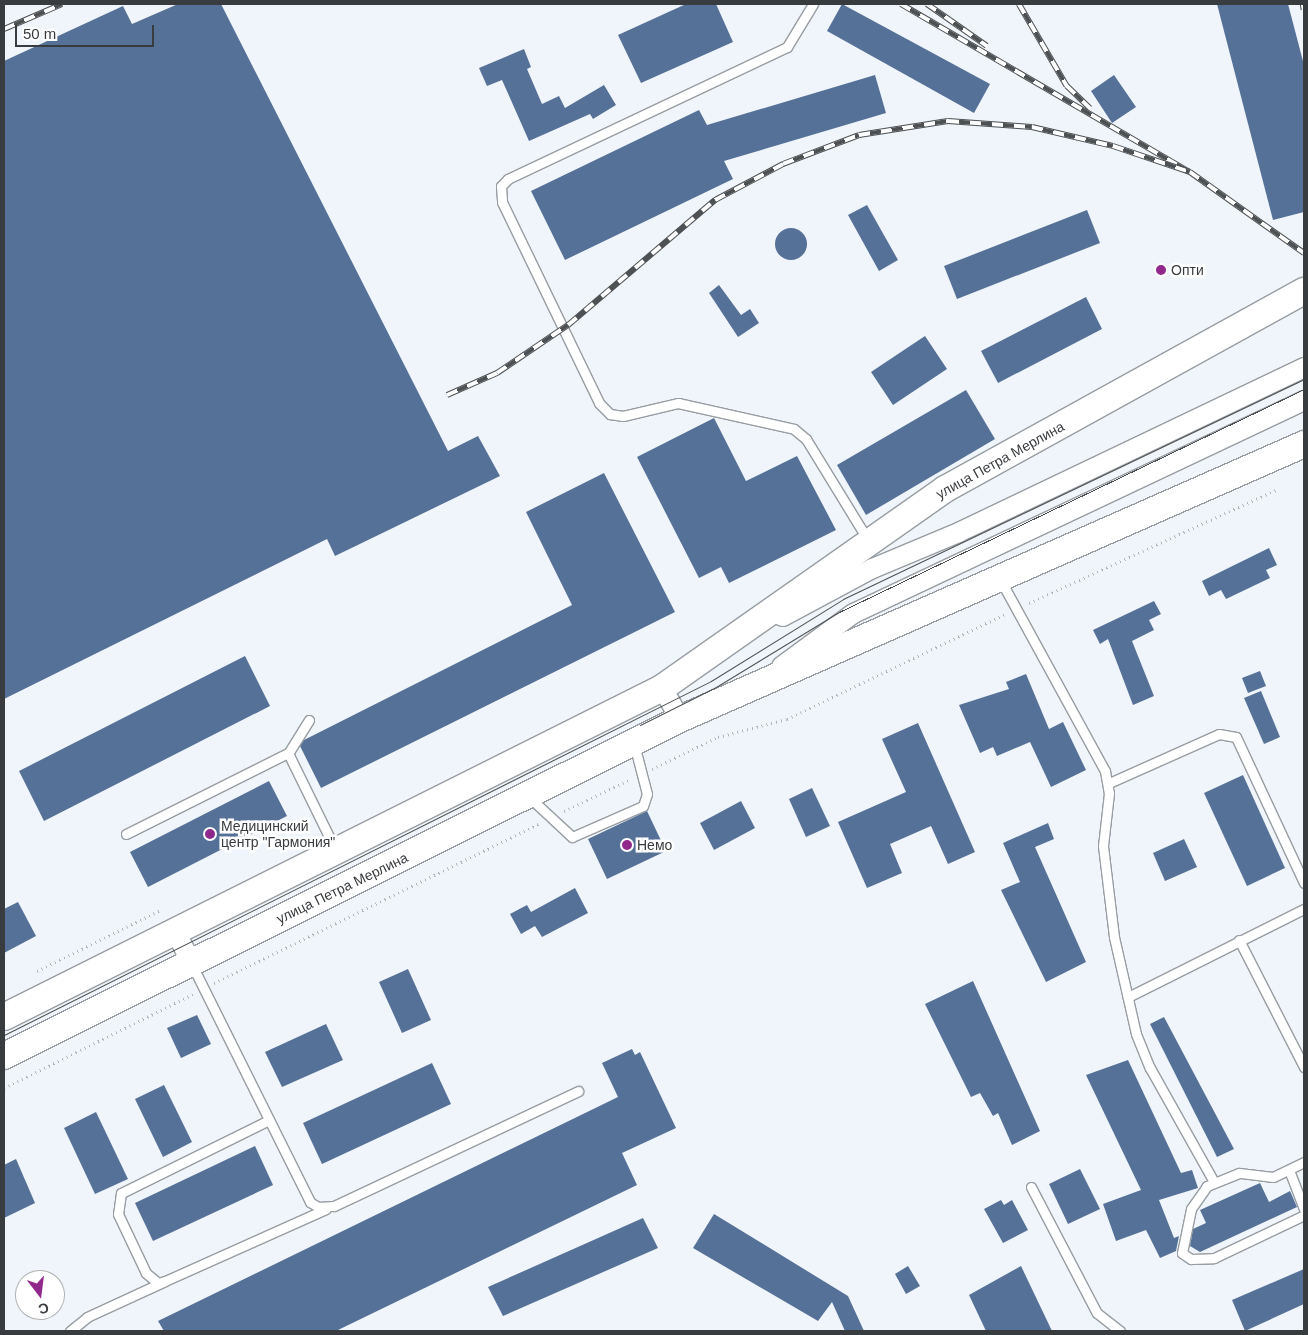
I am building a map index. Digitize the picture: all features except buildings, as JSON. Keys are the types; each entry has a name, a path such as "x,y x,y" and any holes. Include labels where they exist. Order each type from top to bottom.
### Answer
{"main road":[{"name":"улица Петра Мерлина","path":"4,1017 662,688 945,489 1304,291"},
{"name":"улица Петра Мерлина","path":"4,1056 680,719 1304,444"}],"street":[{"name":"улица Петра Мерлина","path":"711,654 872,568 958,532 1304,367"},
{"name":"улица Петра Мерлина","path":"750,688 853,613 1304,400"},
{"path":"662,688 680,719"},
{"path":"175,931 191,962"}],"lane":[{"path":"813,4 787,47 508,179 501,186 502,202 599,403 610,414 623,416 678,402 794,429 806,439 869,542"},
{"path":"999,579 1109,782 1103,846 1114,938 1141,1050 1214,1182"},
{"path":"126,834 288,753 309,720"},
{"path":"1109,782 1219,734 1236,737 1304,883"},
{"path":"527,795 572,837 643,806 647,794 634,742"},
{"path":"288,753 336,851"},
{"path":"1128,997 1304,909"},
{"path":"1239,940 1304,1068"},
{"path":"191,962 310,1202 328,1208"},
{"path":"70,1331 87,1317 328,1208 578,1090"},
{"path":"165,1281 158,1283 146,1273 118,1214 121,1193 270,1120"},
{"path":"1304,1162 1273,1176 1239,1173 1214,1182 1202,1191 1191,1208 1182,1243 1185,1257 1214,1258 1304,1215"},
{"path":"1289,1170 1304,1209"},
{"path":"1030,1187 1097,1313 1120,1331"}],"path":[{"path":"37,971 159,911"}],"tram line":[{"path":"4,1035 711,681 843,599 1304,379"},
{"path":"640,725 716,687 839,612 1304,389"}],"railway":[{"path":"4,29 62,4"},
{"path":"901,4 1190,172 1304,253"},
{"path":"927,4 987,46"},
{"path":"1019,4 1067,86 1090,108"},
{"path":"1303,4 1304,10"},
{"path":"447,395 497,373 568,325 715,200 783,164 859,135 948,121 1032,127 1113,146 1190,172"}],"place":[{"name":"Опти","path":"1161,270"},
{"name":"Медицинский центр \"Гармония\"","path":"210,834"},
{"name":"Немо","path":"627,845"}]}
